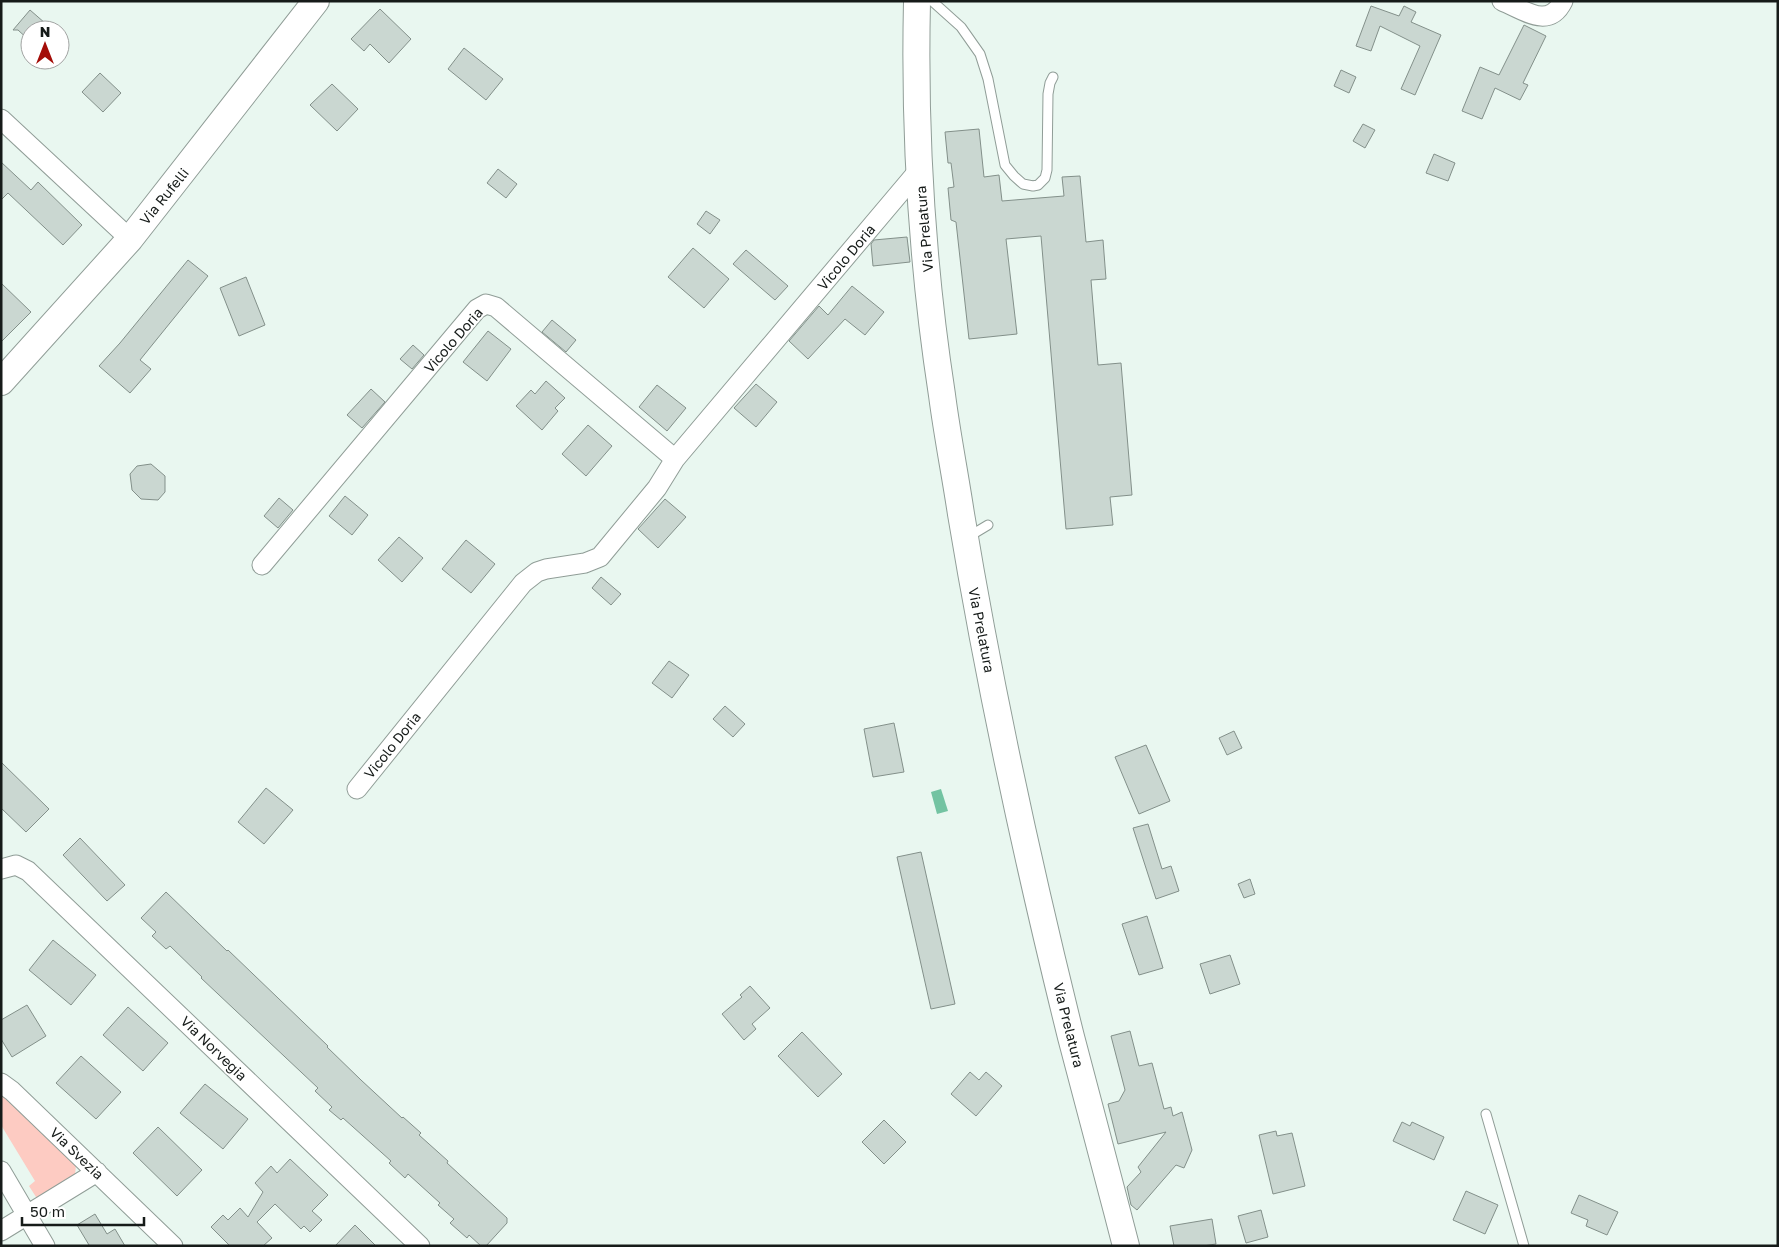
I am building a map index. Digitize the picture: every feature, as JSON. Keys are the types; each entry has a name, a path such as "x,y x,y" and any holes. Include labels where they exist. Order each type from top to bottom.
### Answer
{"street":[{"name":"Via Rufelli","path":"1,382 130,239 316,1"},
{"name":"Via Prelatura","path":"917,1 916,40 920,170 933,330 941,393 965,538 1011,778 1071,1035 1126,1246"},
{"path":"1502,1 1541,17 1555,14 1563,1"},
{"path":"1,119 130,239"},
{"name":"Vicolo Doria","path":"356,789 523,584 546,568 585,563 600,557 657,488 675,459 920,170"},
{"name":"Vicolo Doria","path":"262,565 477,309 486,304 496,307 675,459"},
{"name":"Via Norvegia","path":"1,869 16,865 28,871 420,1246"},
{"name":"Via Svezia","path":"1,1083 12,1090 173,1246"},
{"path":"1,1171 45,1246"},
{"path":"1,1231 97,1172"}],"lane":[{"path":"932,1 961,26 977,49 988,79 1005,165 1018,181 1028,186 1038,185 1043,181 1047,170 1048,94 1050,83 1054,77"},
{"path":"965,538 988,525"},
{"path":"1486,1114 1524,1246"}],"shaded area":[{"path":"941,789 948,811 937,814 931,792"},
{"path":"1,1091 76,1165 75,1175 38,1200 29,1186 35,1181 1,1125"}],"building":[{"path":"1371,6 1399,16 1404,6 1416,12 1411,22 1441,35 1415,95 1401,89 1420,46 1380,26 1371,51 1356,46"},
{"path":"380,9 411,39 389,63 370,44 364,51 351,39"},
{"path":"30,10 42,20 22,20"},
{"path":"20,22 20,32 13,30"},
{"path":"1524,25 1546,36 1523,83 1528,85 1520,100 1495,88 1482,119 1462,111 1480,67 1499,75"},
{"path":"464,48 503,79 486,100 448,69"},
{"path":"1341,70 1356,77 1349,93 1334,86"},
{"path":"100,73 121,93 103,112 82,92"},
{"path":"332,84 358,109 337,131 310,105"},
{"path":"1363,124 1375,130 1365,148 1353,141"},
{"path":"979,129 984,177 999,175 1002,201 1064,196 1062,177 1080,176 1086,242 1103,240 1106,279 1091,280 1098,365 1121,363 1132,495 1110,497 1113,525 1066,529 1041,236 1006,239 1017,334 969,339 956,222 951,220 948,188 954,187 951,163 948,163 945,132"},
{"path":"1434,154 1455,163 1448,181 1426,173"},
{"path":"1,162 31,190 38,182 82,225 63,245 8,193 1,200"},
{"path":"498,169 517,184 506,198 487,183"},
{"path":"706,211 720,220 710,234 697,224"},
{"path":"907,237 910,262 873,266 871,244 874,240"},
{"path":"693,248 729,279 704,308 668,277"},
{"path":"746,250 788,286 775,300 733,264"},
{"path":"188,260 208,276 140,360 151,369 130,393 99,366"},
{"path":"246,277 265,325 239,336 220,288"},
{"path":"1,283 31,312 1,342"},
{"path":"852,286 884,312 865,335 845,319 808,359 789,341 819,306 828,315"},
{"path":"552,320 576,340 566,352 542,332"},
{"path":"488,331 511,349 487,381 463,362"},
{"path":"413,345 424,355 412,369 400,359"},
{"path":"546,381 565,398 555,408 558,411 542,430 516,406 531,390 535,394"},
{"path":"756,384 777,402 756,427 734,408"},
{"path":"657,385 686,408 667,431 639,407"},
{"path":"371,389 385,402 362,428 347,415"},
{"path":"588,425 612,446 586,476 562,454"},
{"path":"151,464 165,476 165,492 158,500 141,499 132,490 130,474 137,466"},
{"path":"345,496 368,515 352,535 329,516"},
{"path":"279,498 293,510 278,528 264,516"},
{"path":"665,499 686,517 658,548 638,529"},
{"path":"399,537 423,558 402,582 378,560"},
{"path":"466,540 495,564 471,593 442,569"},
{"path":"601,577 621,594 611,605 592,588"},
{"path":"669,661 689,675 672,698 652,683"},
{"path":"725,706 745,724 733,737 713,719"},
{"path":"894,723 904,772 873,777 864,729"},
{"path":"1234,731 1242,748 1227,755 1219,738"},
{"path":"1146,745 1170,801 1139,814 1115,757"},
{"path":"1,762 49,809 26,832 1,808"},
{"path":"266,788 293,810 264,844 238,822"},
{"path":"1148,824 1162,869 1171,866 1179,891 1156,899 1133,828"},
{"path":"80,838 125,885 107,901 63,855"},
{"path":"921,852 955,1004 931,1009 897,857"},
{"path":"1250,879 1255,894 1244,898 1238,884"},
{"path":"166,892 328,1046 361,1080 421,1133 419,1135 448,1161 447,1163 507,1218 507,1223 486,1246 481,1246 469,1235 467,1238 450,1223 454,1219 438,1205 440,1203 408,1174 405,1178 389,1163 391,1161 343,1118 341,1120 329,1110 332,1107 315,1091 318,1088 201,978 170,946 166,949 152,936 156,932 141,918"},
{"path":"1147,916 1163,968 1139,975 1122,924"},
{"path":"53,940 96,975 71,1005 29,970"},
{"path":"1230,955 1240,984 1210,994 1200,964"},
{"path":"750,986 770,1008 752,1024 756,1029 744,1040 722,1014 742,997 740,995"},
{"path":"27,1005 46,1036 12,1057 1,1039 1,1020"},
{"path":"128,1007 168,1043 143,1071 103,1035"},
{"path":"1130,1031 1139,1066 1152,1063 1164,1109 1171,1107 1173,1116 1182,1112 1192,1150 1184,1168 1176,1165 1137,1210 1131,1205 1127,1187 1141,1172 1138,1167 1166,1132 1118,1144 1108,1104 1119,1101 1125,1090 1111,1036"},
{"path":"802,1032 842,1074 818,1097 778,1056"},
{"path":"81,1056 121,1092 96,1119 56,1083"},
{"path":"970,1072 979,1080 986,1072 1002,1086 976,1116 951,1094"},
{"path":"205,1084 248,1119 223,1149 180,1113"},
{"path":"884,1120 906,1142 884,1164 862,1142"},
{"path":"1402,1122 1410,1126 1412,1122 1444,1137 1434,1160 1393,1141"},
{"path":"158,1127 202,1170 177,1196 133,1153"},
{"path":"1276,1131 1277,1136 1292,1133 1305,1186 1273,1194 1259,1135"},
{"path":"290,1159 328,1195 312,1211 322,1220 310,1232 304,1226 301,1229 275,1204 257,1222 272,1238 263,1246 230,1246 211,1227 223,1215 228,1220 240,1208 248,1217 263,1192 255,1183 271,1166 277,1173"},
{"path":"1466,1191 1498,1205 1485,1234 1453,1220"},
{"path":"1579,1195 1618,1212 1607,1235 1586,1226 1588,1220 1571,1213"},
{"path":"1261,1210 1268,1237 1246,1243 1238,1216"},
{"path":"95,1214 107,1234 115,1229 125,1246 88,1246 77,1225"},
{"path":"1212,1219 1216,1244 1174,1246 1170,1226"},
{"path":"355,1225 376,1246 335,1246"}]}
